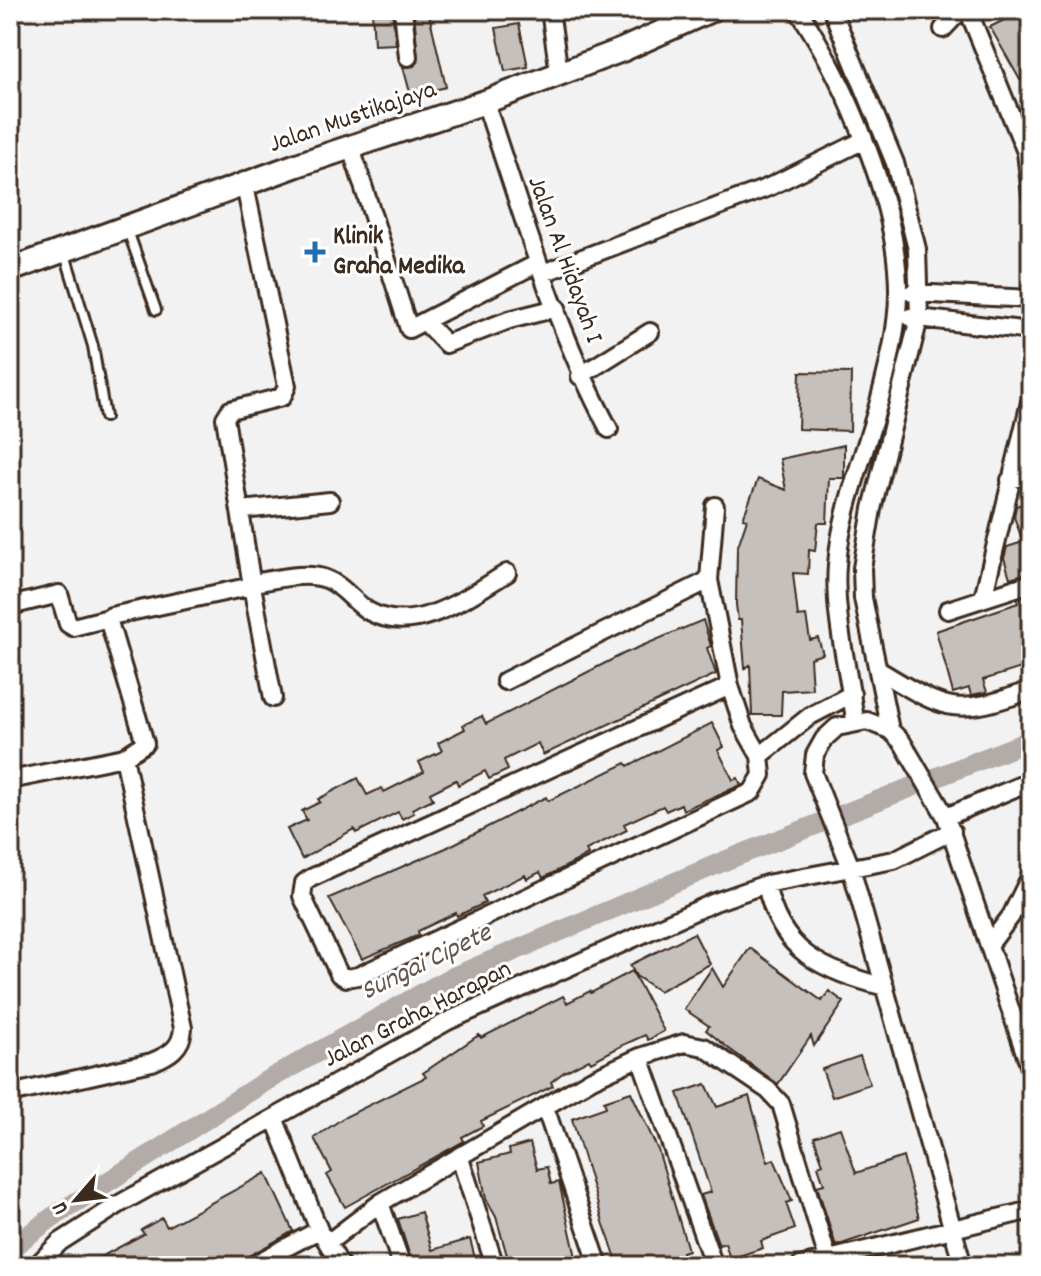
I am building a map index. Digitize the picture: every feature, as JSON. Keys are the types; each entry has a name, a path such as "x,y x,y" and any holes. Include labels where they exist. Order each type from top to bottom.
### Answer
{"main road":[{"name":"Jalan Mustikajaya","path":"10,270 485,102 622,50 711,10"}],"street":[{"path":"403,10 408,57"},
{"path":"550,10 559,73"},
{"path":"799,10 826,52 848,98 882,191 899,291 882,392 841,536 836,591 855,721"},
{"path":"832,10 895,163 917,249 920,294 919,318 891,444 865,540 863,598 890,730 949,824 1031,1071"},
{"path":"943,29 961,10"},
{"path":"968,10 1028,151 1031,195"},
{"name":"Jalan Al Hidayah I","path":"485,102 540,268 580,376 609,429"},
{"path":"351,148 406,326 413,329 540,268 769,187 862,141"},
{"path":"245,186 287,386 282,397 230,410 225,415 273,698"},
{"path":"899,291 1031,299"},
{"path":"425,322 446,344 509,320 557,308"},
{"path":"897,315 1031,331"},
{"path":"580,376 650,332"},
{"path":"983,598 1031,398"},
{"path":"1010,480 1031,474"},
{"path":"241,510 330,501"},
{"path":"850,504 872,509"},
{"path":"715,506 709,580 730,686 743,726 760,756 762,775 752,792 358,976 346,978 339,974 302,896 304,883 323,871 730,686"},
{"path":"841,536 865,540"},
{"path":"10,606 59,594 68,624 73,627 130,610 305,576 326,579 371,613 392,619 413,618 450,607 507,573"},
{"path":"505,681 709,580"},
{"path":"948,610 1031,583"},
{"path":"10,780 124,757 142,748 144,735 109,618"},
{"path":"880,671 918,694 960,708 981,708 1031,690"},
{"path":"760,756 810,716 852,694"},
{"path":"890,730 879,724 855,721 837,727 824,739 814,764 817,791 851,868 963,1266"},
{"path":"10,1094 152,1062 167,1056 182,1039 183,1028 124,757"},
{"path":"851,868 894,860 949,824 1031,781"},
{"name":"Jalan Graha Harapan","path":"36,1266 60,1242 121,1203 448,1021 715,902 766,884 851,868"},
{"path":"989,945 1011,916 1031,875"},
{"path":"766,884 777,920 800,951 845,976 885,987"},
{"path":"251,1266 324,1236 545,1107 640,1057 696,1042 775,1098 783,1112 829,1262"},
{"path":"640,1057 714,1266"},
{"path":"545,1107 599,1266"},
{"path":"275,1120 324,1236 341,1266"},
{"path":"460,1158 495,1266"},
{"path":"380,1203 402,1266"},
{"path":"800,1266 829,1262 1031,1210"}],"lane":[{"path":"127,228 156,310"},
{"path":"63,249 93,346 105,417"}],"building":[{"path":"372,10 392,10 396,44 374,45"},
{"path":"414,10 428,10 446,87 411,96 403,67 414,66 418,61"},
{"path":"1024,10 1031,24 1031,74 1020,80 990,27"},
{"path":"519,24 528,67 505,71 496,28"},
{"path":"800,372 851,373 850,431 798,429"},
{"path":"844,445 844,478 829,478 827,523 818,523 815,551 809,550 808,574 793,573 798,617 806,616 810,640 818,638 823,654 810,658 812,689 782,691 781,715 752,715 750,665 745,668 741,620 738,620 736,605 737,549 747,519 743,518 758,479 786,490 780,459"},
{"path":"1031,501 1031,572 1010,578 1004,558 1007,547 1023,542 1014,517 1016,506"},
{"path":"1031,595 1031,665 983,680 987,692 971,695 969,688 953,693 936,631 1018,603 1017,599"},
{"path":"703,620 711,646 707,648 716,674 543,755 538,743 504,760 508,770 489,779 485,771 458,785 456,780 430,793 433,799 412,809 414,813 402,819 398,812 356,833 354,829 302,859 287,829 307,820 302,811 320,802 318,799 358,778 367,795 382,788 384,792 424,772 419,762 442,751 438,743 465,729 463,725 482,716 486,724 623,654"},
{"path":"712,723 724,747 718,750 733,780 738,778 741,785 683,810 681,804 666,811 663,806 624,824 627,830 586,850 588,855 557,871 543,878 540,872 527,879 525,875 482,896 485,903 457,916 456,913 418,931 419,935 362,959 329,898 446,848 546,797 548,801 626,763 628,766"},
{"path":"694,933 710,964 659,991 636,976 630,965"},
{"path":"750,948 822,1001 829,991 844,1002 814,1046 811,1036 778,1084 728,1048 706,1030 709,1026 684,1009 712,968 723,987"},
{"path":"632,971 664,1031 648,1040 645,1035 564,1072 551,1082 553,1086 481,1121 483,1126 462,1137 464,1141 345,1207 327,1175 332,1172 314,1138 343,1118 426,1077 423,1073 479,1035 481,1038 563,996 567,1003 591,993"},
{"path":"860,1056 870,1084 832,1097 822,1069"},
{"path":"706,1084 717,1107 749,1096 768,1162 774,1159 792,1201 786,1203 795,1229 761,1241 763,1248 730,1259 725,1243 719,1245 701,1195 711,1192 678,1093"},
{"path":"631,1092 658,1150 688,1250 682,1252 687,1266 619,1266 604,1225 572,1119 606,1107 604,1101"},
{"path":"840,1128 856,1173 903,1157 919,1218 836,1246 817,1186 824,1184 818,1166 823,1164 814,1137"},
{"path":"530,1143 537,1169 547,1167 551,1184 559,1182 578,1266 510,1266 496,1217 486,1199 479,1162 510,1154 509,1149"},
{"path":"266,1173 293,1231 232,1266 84,1266 144,1234 141,1230 162,1218 167,1227"},
{"path":"421,1212 432,1250 470,1239 477,1266 413,1266 398,1219"}],"waterway":[{"name":"Sungai Cipete","path":"10,1249 51,1218 266,1081 446,980 727,860 1031,740"}],"place":[{"name":"Klinik Graha Medika","path":"315,252"}]}
